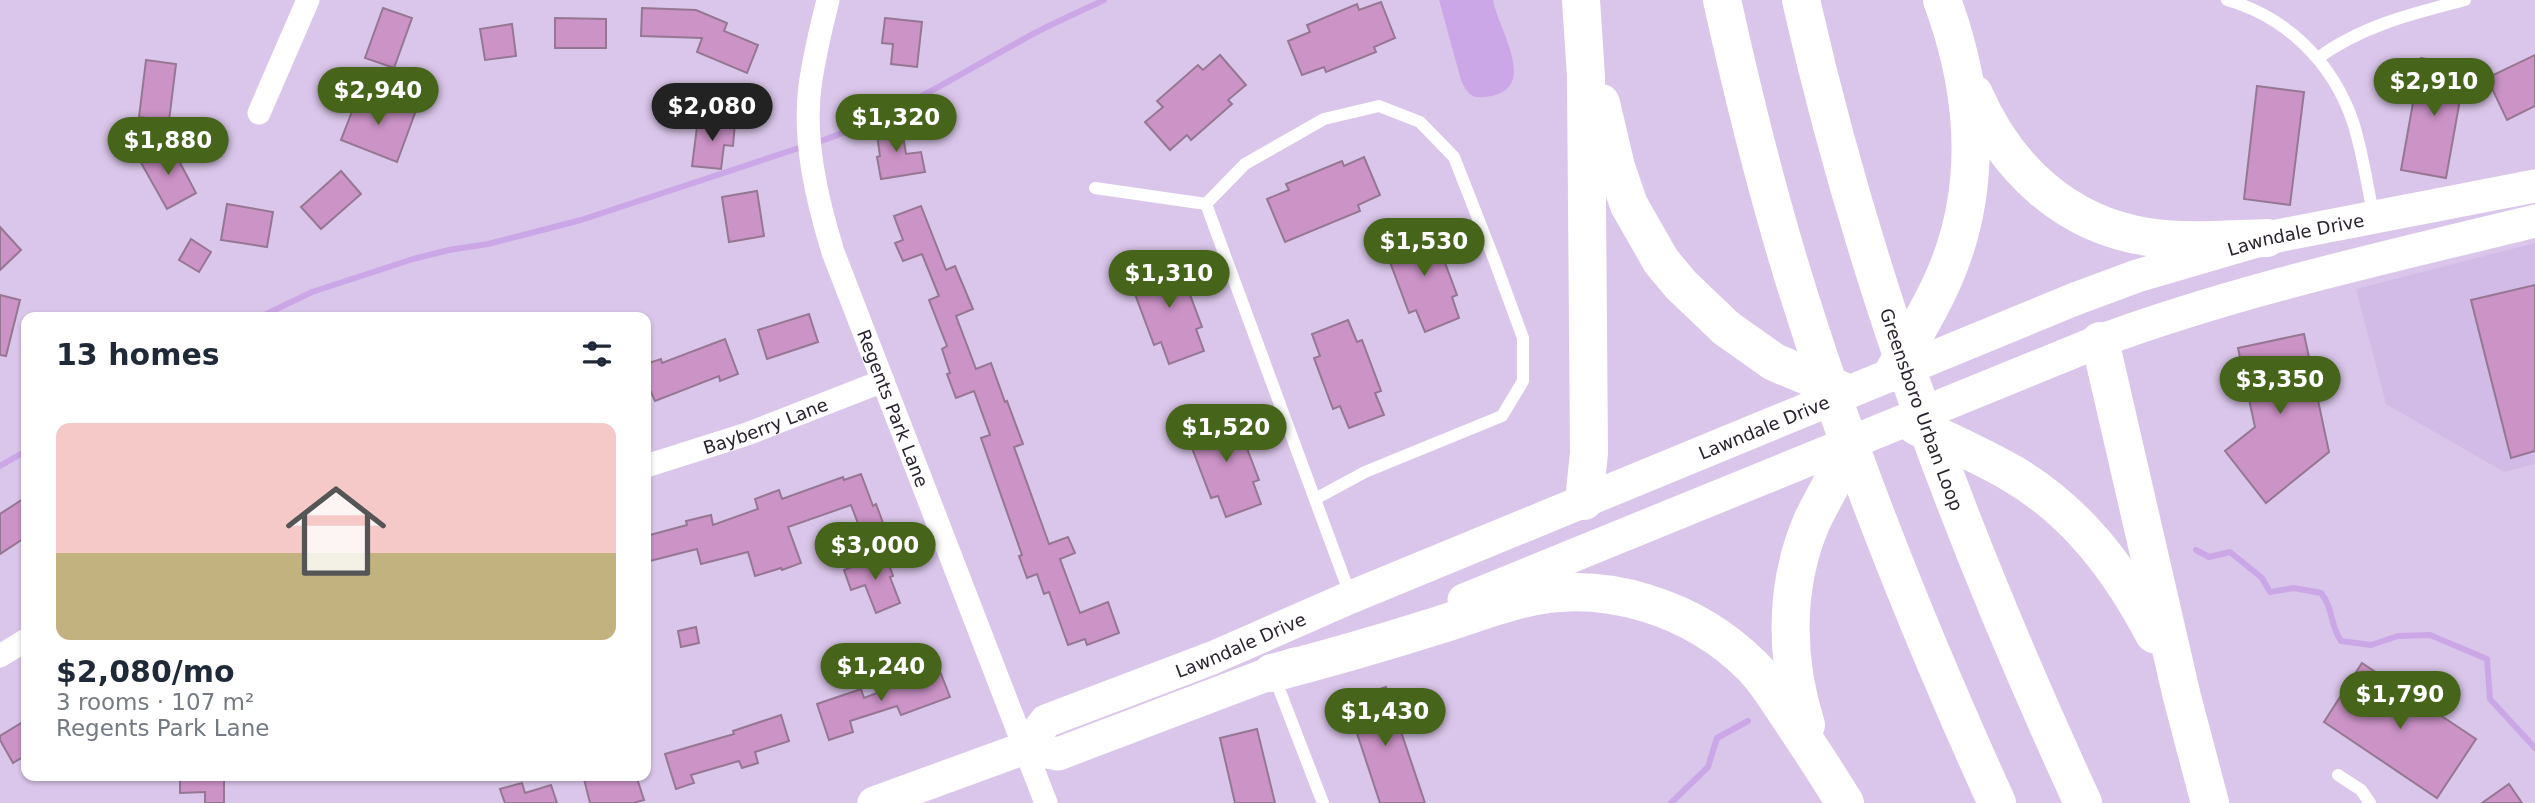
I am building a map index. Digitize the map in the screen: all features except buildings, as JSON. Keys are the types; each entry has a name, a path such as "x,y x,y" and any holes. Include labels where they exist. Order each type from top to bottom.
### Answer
{"highway":[{"path":"1581,0 1586,77 1589,453 1584,501"},
{"path":"1722,0 1760,161 1807,322 1875,516 1916,618 1997,803"},
{"name":"Greensboro Urban Loop","path":"1801,0 1836,141 1882,299 1950,492 1988,588 2083,803"},
{"path":"1880,399 1943,280 1958,241 1964,213 1972,153 1968,93 1942,0"},
{"path":"1962,65 1983,114 2008,155 2042,191 2062,205 2106,226 2150,237 2174,240 2267,238"},
{"path":"1586,77 1603,106 1616,167 1629,205 1667,269 1726,328 1774,362 1880,399 2014,474 2073,519 2120,575 2149,625 2182,697"},
{"path":"2100,341 2182,697 2210,803"},
{"path":"1817,757 1794,682 1791,605 1802,551 1811,523 1855,441"},
{"path":"1272,673 1323,660 1523,598 1557,593 1598,593 1630,598 1665,609 1696,623 1736,652 1765,681 1845,803"}],"main road":[{"name":"Lawndale Drive","path":"874,803 1025,748 1058,754 1463,601 1855,441 1880,399 2137,276 2267,238 2535,186"},
{"name":"Lawndale Drive","path":"1025,748 1046,721 1212,658 1351,597 1584,501 1880,399 2100,341 2227,298 2535,221"}],"street":[{"path":"259,113 308,0"},
{"name":"Regents Park Lane","path":"828,0 810,87 808,121 822,217 833,253 1046,803"},
{"name":"Bayberry Lane","path":"651,464 747,434 883,381"},
{"path":"0,656 21,643"}],"lane":[{"path":"2227,0 2257,11 2280,24 2318,58 2333,78 2353,123 2374,217"},
{"path":"2318,58 2332,47 2398,18 2465,0"},
{"path":"1206,204 1245,164 1324,119 1379,106 1420,122 1454,157 1515,316 1523,338 1523,381 1502,416 1365,472 1315,499"},
{"path":"1095,188 1206,204"},
{"path":"1206,204 1351,597"},
{"path":"1272,673 1324,803"},
{"path":"2338,775 2361,790 2370,803"}],"shaded area":[{"path":"1439,0 1493,0 1508,43 1514,73 1511,84 1501,93 1479,97 1467,91 1461,80"},
{"path":"2535,243 2535,464 2504,472 2386,404 2356,289"}],"waterway":[{"path":"815,143 870,122 1032,35 1104,0"},
{"path":"270,312 312,292 413,259 488,244 581,220 805,146"},
{"path":"0,466 21,454"},
{"path":"2196,550 2209,557 2230,552 2262,578 2270,592 2294,588 2321,593 2328,604 2341,641 2371,645 2398,636 2430,635 2487,659 2490,699 2535,748"},
{"path":"1671,803 1708,767 1717,738 1748,721"}]}
